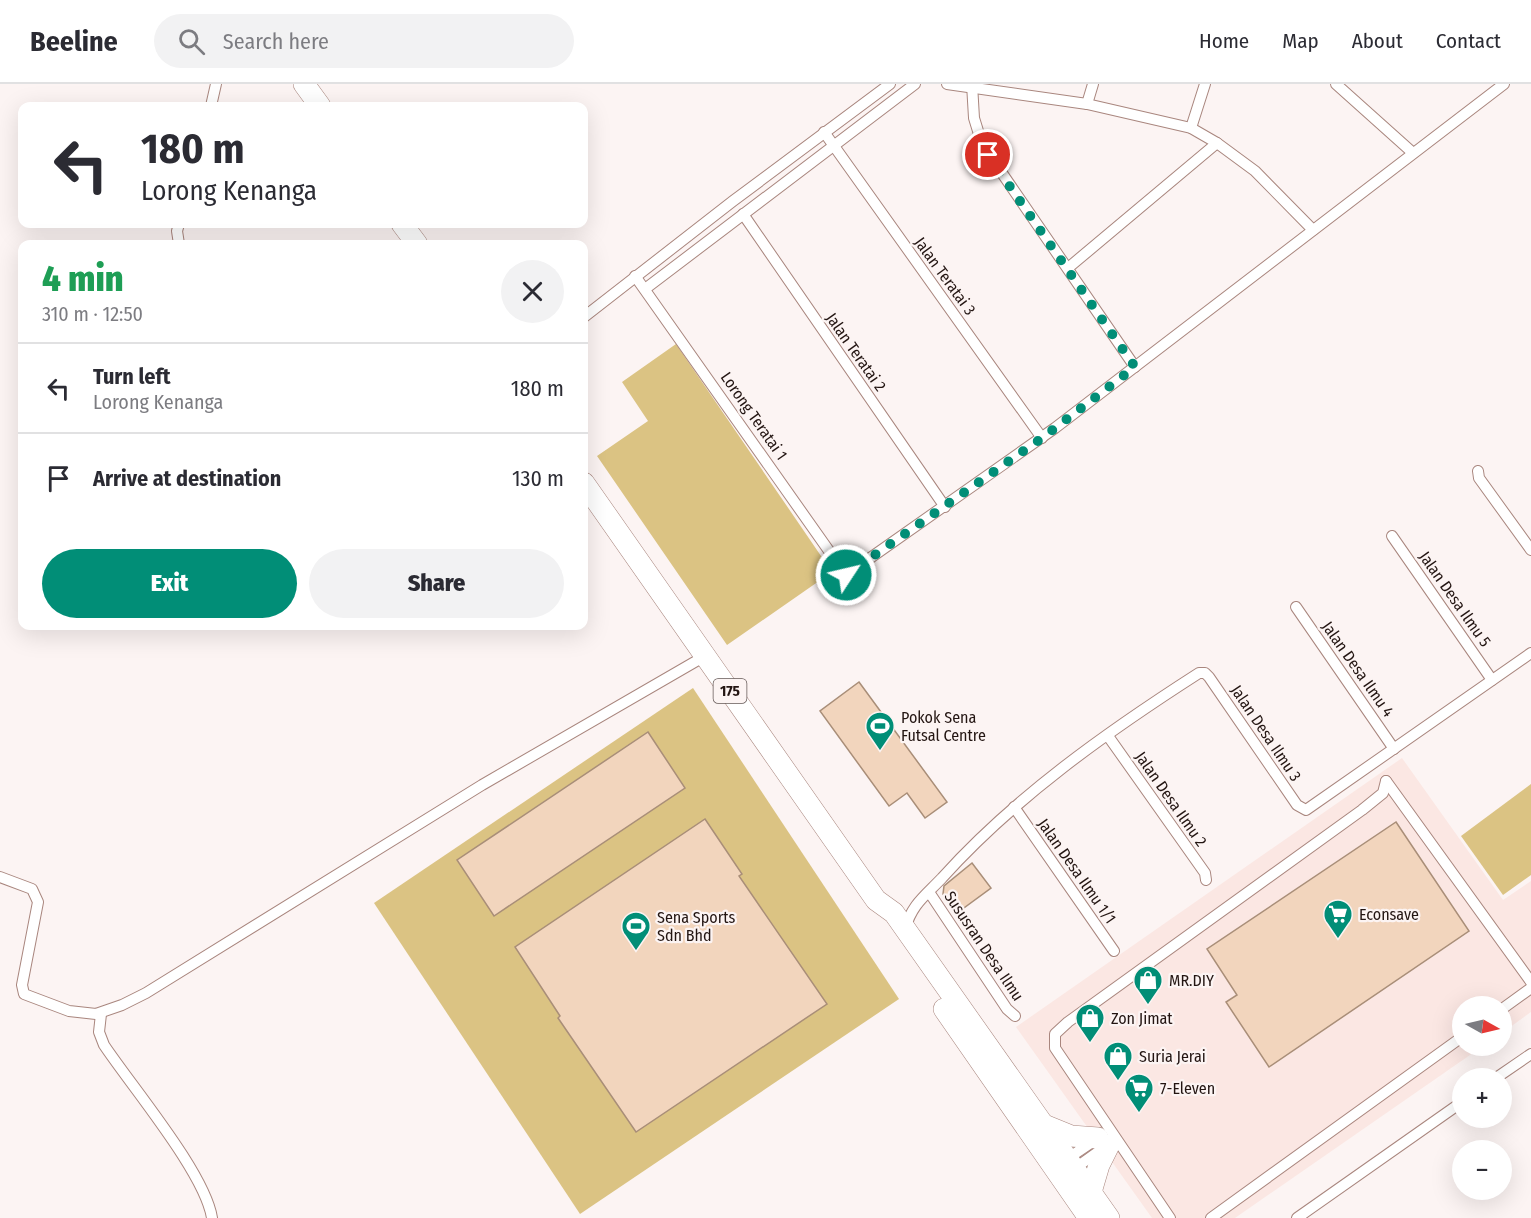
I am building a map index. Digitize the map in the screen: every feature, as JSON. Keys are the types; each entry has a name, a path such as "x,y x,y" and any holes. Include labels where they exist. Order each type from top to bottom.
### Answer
{"highway":[{"path":"304,84 317,102"},
{"name":"175","path":"588,489 876,900 880,917 1045,1155 1069,1170 1091,1192 1109,1218"},
{"name":"175","path":"876,900 903,917 1044,1125 1069,1170 1089,1218"},
{"path":"1044,1125 1071,1136 1110,1144 1099,1165 1091,1192"}],"street":[{"path":"212,102 216,84"},
{"path":"588,313 890,84"},
{"path":"645,289 915,84"},
{"path":"947,84 1087,104 1191,128 1217,143 1255,171 1313,230"},
{"path":"1087,104 1093,84"},
{"path":"1191,128 1205,84"},
{"path":"1336,84 1413,153"},
{"path":"945,507 1042,438 1504,84"},
{"path":"972,86 974,118 982,144 1135,367"},
{"name":"Jalan Teratai 3","path":"824,132 1042,438"},
{"path":"1068,268 1217,143"},
{"name":"Jalan Teratai 2","path":"743,214 945,507"},
{"name":"Lorong Teratai 1","path":"635,276 846,575 945,507"},
{"path":"1478,471 1479,478 1531,549"},
{"name":"Jalan Desa Ilmu 5","path":"1392,536 1492,680"},
{"name":"Jalan Desa Ilmu 4","path":"1296,607 1394,749"},
{"path":"1394,749 1531,653"},
{"path":"0,877 32,889 38,902 22,985 24,994 69,1011 101,1014 146,993 482,785 705,656"},
{"name":"Jalan Desa Ilmu 3","path":"1108,736 1202,673 1209,677 1296,805 1306,810 1394,749"},
{"path":"903,917 971,845 1014,807 1054,774 1108,736"},
{"name":"Jalan Desa Ilmu 2","path":"1108,736 1205,873 1206,880"},
{"path":"1110,1144 1101,1114 1055,1048 1058,1029 1362,810 1383,794 1386,781 1531,982"},
{"name":"Jalan Desa Ilmu 1/1","path":"1014,807 1114,951"},
{"name":"Sususran Desa Ilmu","path":"929,892 1015,1016"},
{"path":"1512,1002 1531,988"},
{"path":"101,1014 99,1032 104,1045 181,1154 205,1195 212,1218"},
{"path":"1211,1218 1452,1044"},
{"path":"1511,1068 1531,1054"},
{"path":"1297,1218 1452,1109"},
{"path":"1101,1114 1110,1144 1170,1218"},
{"path":"1069,1170 1110,1144"}],"shaded area":[{"path":"676,344 832,572 727,645 597,456 648,421 622,382"},
{"name":"Sena Sports Sdn Bhd","path":"693,688 899,999 580,1214 374,903"},
{"path":"1402,758 1503,900 1531,881 1531,1012 1512,1026 1512,996 1452,996 1452,1056 1469,1056 1235,1218 1152,1218 1016,1027"},
{"path":"1531,784 1531,875 1503,895 1461,836"}],"building":[{"name":"Pokok Sena Futsal Centre","path":"859,682 947,802 925,818 907,793 889,806 820,711"},
{"path":"648,732 685,788 494,916 457,860"},
{"path":"705,819 742,874 739,876 827,1004 636,1132 558,1018 560,1016 515,947"},
{"name":"Econsave","path":"1396,822 1469,931 1269,1067 1226,1002 1237,995 1207,949"},
{"path":"972,863 991,888 957,913 943,894 944,886"}],"place":[{"name":"Pokok Sena Futsal Centre","path":"880,752"},
{"name":"Econsave","path":"1338,940"},
{"name":"Sena Sports Sdn Bhd","path":"636,952"},
{"name":"MR.DIY","path":"1148,1006"},
{"name":"Zon Jimat","path":"1090,1044"},
{"name":"Suria Jerai","path":"1118,1082"},
{"name":"7-Eleven","path":"1139,1114"}],"route":[{"path":"846,575 1042,438 1135,367 988,155"}]}
